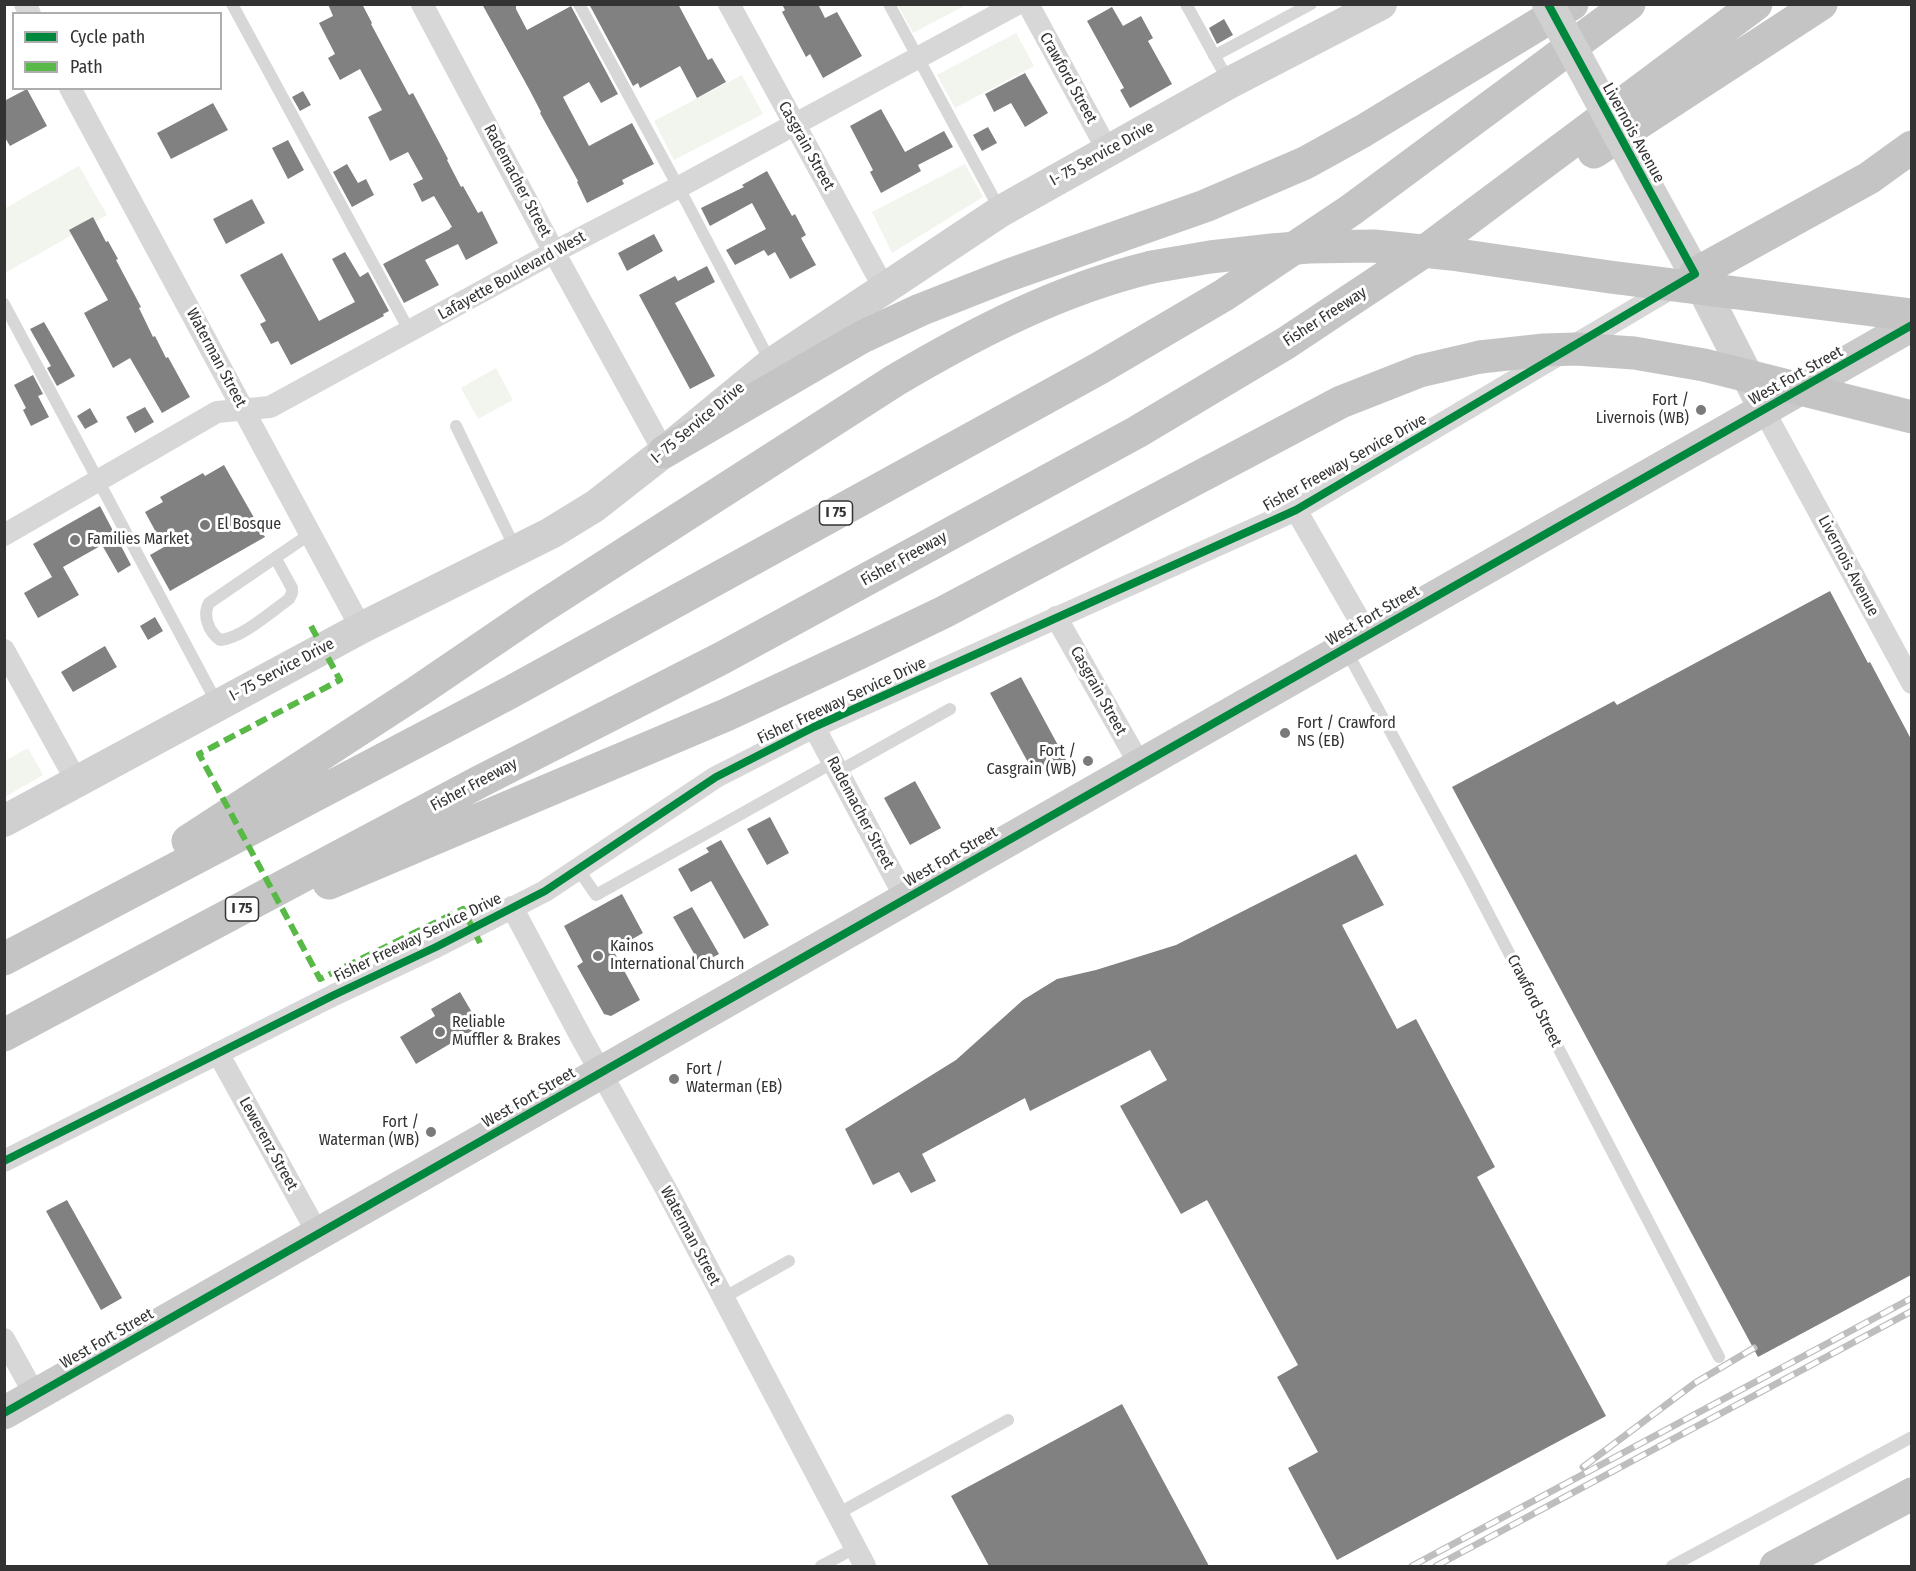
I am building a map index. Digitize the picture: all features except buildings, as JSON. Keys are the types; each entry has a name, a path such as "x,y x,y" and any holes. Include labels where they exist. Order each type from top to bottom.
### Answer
{"highway":[{"path":"664,452 862,337 909,315 962,293 1205,206 1305,162 1363,131 1572,4"},
{"name":"I 75","path":"4,959 509,693 1098,369 1224,295 1351,210 1629,4"},
{"name":"Fisher Freeway","path":"4,1035 479,782 722,658 1137,432 1286,343 1432,246 1756,4"},
{"path":"1432,246 1544,184 1821,4"},
{"path":"1695,274 1869,178 1911,147"},
{"path":"4,959 398,704 549,603 904,375 974,335 1082,287 1152,267 1210,257 1309,247 1374,246 1911,315"},
{"path":"42,1016 327,884 726,715 861,652 953,607 1341,402 1420,371 1480,357 1544,350 1576,349 1634,353 1704,365 1911,417"},
{"path":"1776,1566 1911,1494"}],"main road":[{"name":"I- 75 Service Drive","path":"4,821 361,628 551,533 595,506 771,364 1000,211 1229,83 1381,4"},
{"name":"Livernois Avenue","path":"1548,4 1695,274 1763,409"},
{"name":"West Fort Street","path":"4,1413 1911,325"}],"street":[{"name":"Rademacher Street","path":"422,4 664,452"},
{"name":"Casgrain Street","path":"729,4 884,288"},
{"name":"Lafayette Boulevard West","path":"4,535 217,412 270,407 1017,4"},
{"name":"Crawford Street","path":"1028,4 1108,151"},
{"name":"Waterman Street","path":"71,90 361,628"},
{"name":"Fisher Freeway Service Drive","path":"4,1161 545,891 716,777 814,727 1296,510 1695,274"},
{"name":"Livernois Avenue","path":"1763,409 1911,682"},
{"path":"1296,510 1356,641"},
{"name":"Casgrain Street","path":"1056,617 1140,765"},
{"path":"4,650 76,782"},
{"name":"Rademacher Street","path":"814,727 906,899"},
{"name":"Waterman Street","path":"512,907 667,1191 860,1557"},
{"name":"Lewerenz Street","path":"218,1053 318,1234"},
{"path":"4,1339 35,1395"}],"lane":[{"path":"232,4 410,332"},
{"path":"579,4 679,187 771,364"},
{"path":"889,4 1000,211"},
{"path":"1186,4 1229,83"},
{"path":"1214,56 1311,4"},
{"path":"4,304 218,705"},
{"path":"456,426 517,552"},
{"path":"276,558 292,588 289,599 240,633 227,640 220,640 205,617 205,610 209,603 310,534"},
{"name":"Crawford Street","path":"1356,641 1470,878 1719,1357"},
{"path":"578,869 596,895 950,709"},
{"path":"723,1298 789,1261"},
{"path":"837,1515 1008,1420"},
{"path":"1672,1566 1911,1437"},
{"path":"821,1566 860,1557"}],"shaded area":[{"path":"898,5 966,5 913,33"},
{"path":"1016,33 1034,66 955,108 937,75"},
{"path":"742,75 763,114 674,160 654,121"},
{"path":"965,164 983,197 892,253 872,212"},
{"path":"79,166 107,215 5,273 4,209"},
{"path":"496,368 513,400 478,419 461,388"},
{"path":"28,748 43,775 5,797 5,761"}],"railway":[{"path":"1412,1566 1912,1298"},
{"path":"1436,1566 1912,1311"},
{"path":"1583,1467 1695,1383 1754,1348"}],"marked path":[{"path":"311,626 340,680 199,754 320,979 463,909 480,943"}],"cycle path":[{"path":"4,1161 545,891 716,777 814,727 1296,510 1695,274 1548,4"},
{"path":"4,1413 1912,325"}],"place":[{"name":"Fort / Livernois (WB)","path":"1701,410"},
{"name":"El Bosque","path":"205,525"},
{"name":"Families Market","path":"75,540"},
{"name":"Fort / Crawford NS (EB)","path":"1285,733"},
{"name":"Fort / Casgrain (WB)","path":"1088,761"},
{"name":"Kainos International Church","path":"598,956"},
{"name":"Reliable Muffler & Brakes","path":"440,1032"},
{"name":"Fort / Waterman (EB)","path":"674,1079"},
{"name":"Fort / Waterman (WB)","path":"431,1132"}]}
